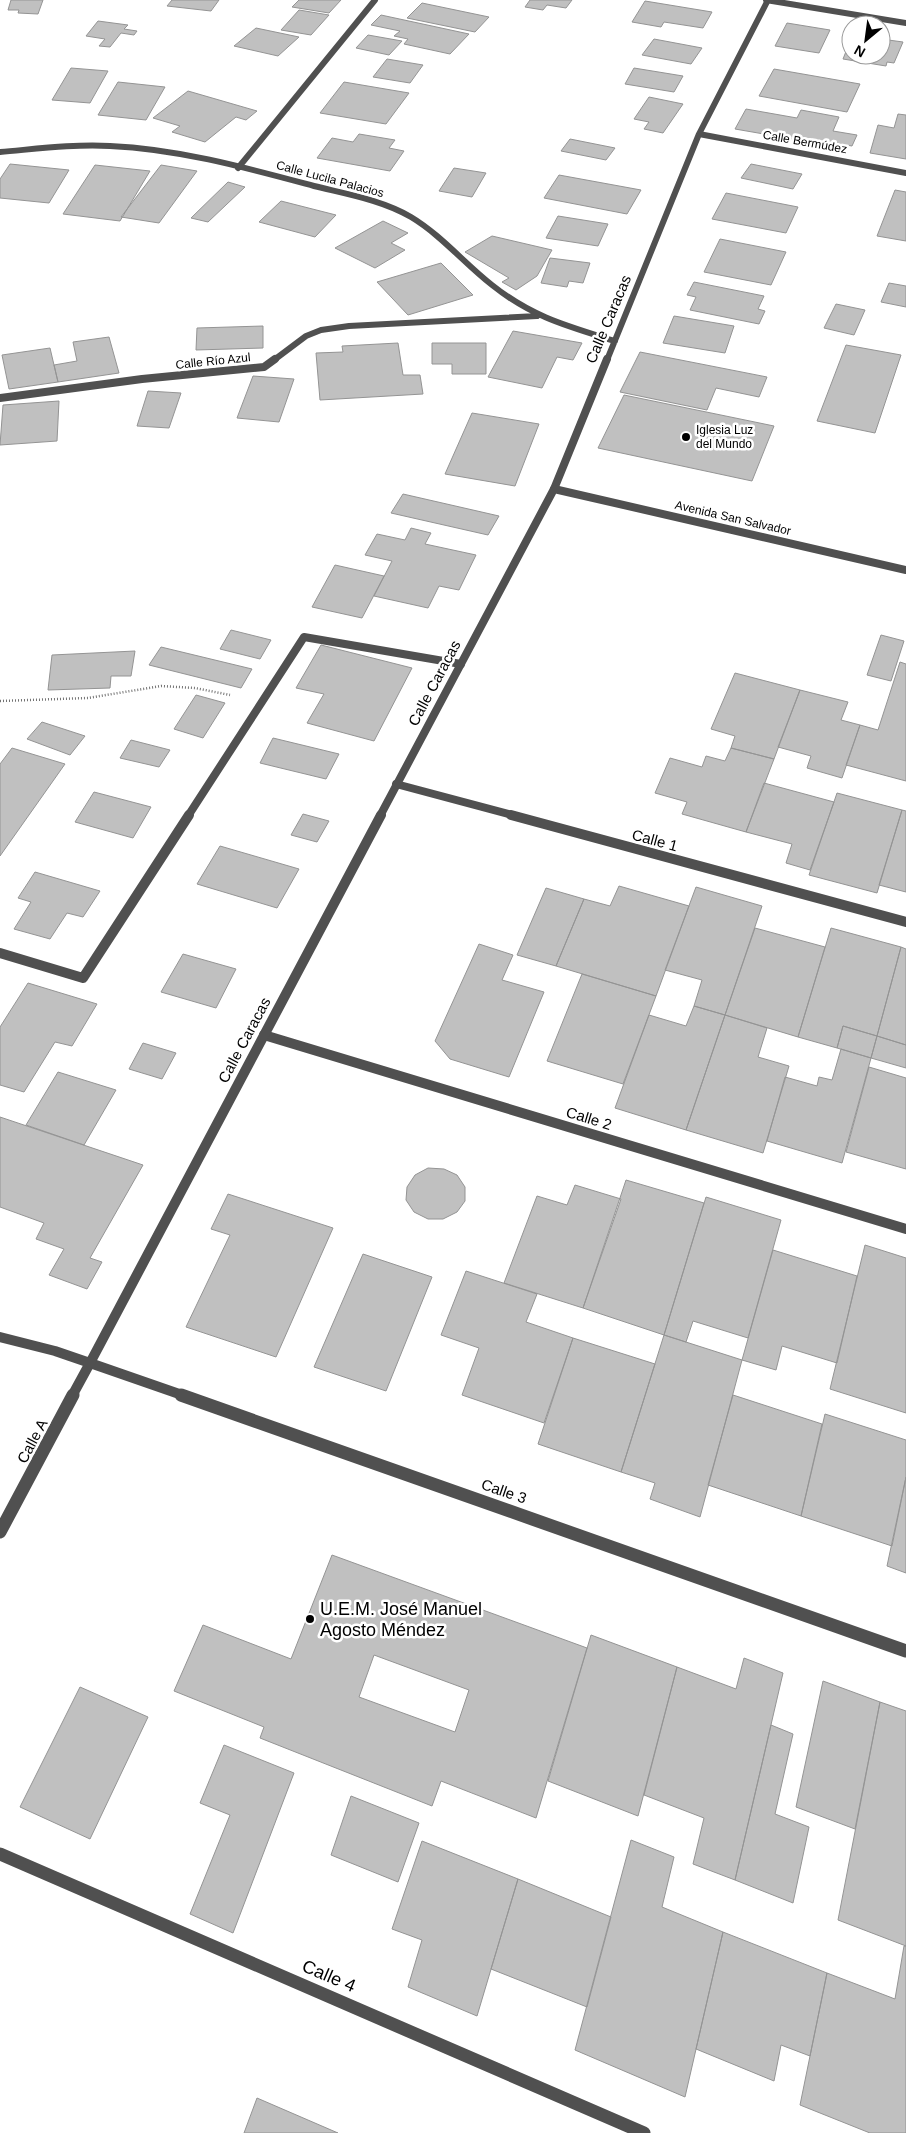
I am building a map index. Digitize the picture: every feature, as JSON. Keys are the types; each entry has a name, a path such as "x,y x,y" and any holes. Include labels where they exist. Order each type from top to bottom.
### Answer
{"street":[{"path":"238,168 375,0"},
{"path":"768,0 906,23"},
{"name":"Calle Caracas","path":"90,1363 554,488 700,134 768,0"},
{"name":"Calle Bermúdez","path":"700,134 906,172"},
{"name":"Calle Lucila Palacios","path":"0,152 125,146 193,157 364,199 409,215 510,299 538,316 615,341"},
{"name":"Calle Río Azul","path":"0,398 264,367 306,336 321,330 349,326 538,316"},
{"name":"Avenida San Salvador","path":"554,488 906,570"},
{"path":"0,953 83,978 304,637 461,664"},
{"name":"Calle 1","path":"396,784 906,922"},
{"name":"Calle 2","path":"264,1035 906,1229"},
{"name":"Calle 3","path":"0,1337 55,1351 90,1363 906,1650"},
{"name":"Calle A","path":"0,1532 90,1363"},
{"name":"Calle 4","path":"0,1854 644,2133"}],"path":[{"path":"0,701 46,701 103,697 140,688 175,685 204,689 262,703"}],"building":[{"path":"11,0 43,0 38,14 18,13 19,10 8,10"},
{"path":"172,0 219,0 211,11 167,6"},
{"path":"299,0 341,0 329,13 292,7"},
{"path":"530,0 572,0 566,8 547,5 543,10 525,7"},
{"path":"645,1 712,12 703,28 664,22 661,27 632,22"},
{"path":"422,3 489,17 475,32 407,18"},
{"path":"299,10 329,15 311,35 281,30"},
{"path":"381,15 469,34 450,54 404,44 408,39 394,36 400,31 371,25"},
{"path":"98,21 128,25 124,29 137,31 134,35 121,33 110,47 99,46 105,39 86,36"},
{"path":"787,23 830,30 819,53 775,46"},
{"path":"256,28 299,37 278,56 234,46"},
{"path":"368,35 402,41 389,55 356,48"},
{"path":"654,39 702,48 691,64 642,55"},
{"path":"891,40 903,42 894,63 891,63"},
{"path":"387,59 423,65 410,83 373,77"},
{"path":"71,68 108,71 90,103 52,100"},
{"path":"634,68 683,76 674,92 625,84"},
{"path":"774,69 860,84 847,112 759,96"},
{"path":"118,82 165,87 146,120 98,115"},
{"path":"344,82 409,93 386,124 320,113"},
{"path":"188,91 257,111 246,120 236,117 205,142 172,132 180,126 153,118"},
{"path":"649,97 683,104 663,133 644,129 649,122 634,119"},
{"path":"746,109 797,118 801,110 839,117 833,131 857,135 852,146 828,142 827,145 735,129"},
{"path":"898,114 906,115 906,159 870,153 878,125 894,128"},
{"path":"359,134 395,140 389,148 404,151 390,171 317,158 332,138 353,142"},
{"path":"570,139 615,148 606,160 561,151"},
{"path":"10,164 69,170 49,203 0,198 0,179"},
{"path":"751,164 802,174 793,189 741,178"},
{"path":"95,165 150,171 120,221 63,214"},
{"path":"161,165 197,171 159,223 121,217"},
{"path":"454,168 486,173 472,197 439,191"},
{"path":"559,175 641,190 627,214 544,198"},
{"path":"228,182 245,187 208,222 191,218"},
{"path":"895,190 906,192 906,241 877,236"},
{"path":"726,193 798,207 786,233 712,219"},
{"path":"281,201 336,215 315,237 259,222"},
{"path":"558,216 608,224 598,246 546,238"},
{"path":"383,221 408,233 391,243 405,250 375,268 335,248"},
{"path":"492,236 552,250 537,276 516,290 502,282 509,278 465,252"},
{"path":"720,239 786,252 771,285 704,272"},
{"path":"550,258 590,263 583,283 569,281 567,287 541,283"},
{"path":"441,263 473,295 408,315 377,282"},
{"path":"694,282 764,296 758,309 765,311 759,324 690,310 696,297 687,295"},
{"path":"889,283 906,286 906,307 881,302"},
{"path":"836,304 865,310 854,335 824,328"},
{"path":"674,316 734,326 725,353 663,343"},
{"path":"263,326 263,348 196,350 197,328"},
{"path":"513,331 582,343 573,360 557,357 542,388 488,377"},
{"path":"109,337 119,373 58,382 54,365 77,361 73,342"},
{"path":"398,343 403,375 420,375 423,394 320,400 316,353 343,352 342,346"},
{"path":"432,343 486,343 486,374 452,374 452,364 432,364"},
{"path":"846,345 901,355 875,433 817,421"},
{"path":"50,348 58,382 9,389 2,355"},
{"path":"640,352 767,377 759,397 716,388 707,410 620,392"},
{"path":"253,376 294,379 279,422 237,418"},
{"path":"148,391 181,393 169,428 137,426"},
{"name":"Iglesia Luz del Mundo","path":"624,395 774,426 752,481 598,448"},
{"path":"59,401 57,441 0,445 3,405"},
{"path":"472,413 539,424 515,486 445,474"},
{"path":"403,494 499,516 488,535 391,513"},
{"path":"411,528 431,533 425,544 476,555 459,590 439,586 428,608 374,596 392,561 365,555 377,534 405,540"},
{"path":"335,565 384,576 362,618 312,607"},
{"path":"231,630 271,640 260,659 220,649"},
{"path":"881,635 904,641 891,681 867,675"},
{"path":"321,645 412,668 374,741 307,723 324,694 296,688"},
{"path":"161,647 252,669 241,688 149,665"},
{"path":"135,651 131,676 111,676 110,688 48,690 52,655"},
{"path":"900,662 906,664 906,781 846,765 860,725 878,730"},
{"path":"735,673 800,690 774,759 731,748 735,736 711,729"},
{"path":"800,690 848,702 841,720 860,725 842,778 807,768 811,756 778,747"},
{"path":"196,695 225,703 203,738 174,729"},
{"path":"42,722 85,736 70,755 27,739"},
{"path":"273,738 339,754 326,779 260,763"},
{"path":"131,740 170,750 159,767 120,758"},
{"path":"12,748 65,764 0,856 0,764"},
{"path":"731,748 774,759 746,832 682,814 687,802 655,793 670,758 702,767 706,756 725,761"},
{"path":"764,783 834,802 810,870 786,863 792,844 746,832"},
{"path":"94,792 151,807 133,838 75,822"},
{"path":"837,793 902,810 877,893 809,875"},
{"path":"902,810 906,811 906,892 879,885"},
{"path":"303,814 329,821 317,842 291,835"},
{"path":"220,846 299,869 277,908 197,884"},
{"path":"35,872 100,891 83,917 67,913 50,939 14,929 31,902 18,898"},
{"path":"619,886 689,906 656,996 556,966 584,899 610,906"},
{"path":"696,887 762,906 725,1015 694,1006 702,980 665,970"},
{"path":"546,888 584,899 556,966 517,955"},
{"path":"755,928 825,947 798,1037 725,1015"},
{"path":"831,928 901,947 877,1036 843,1026 837,1048 798,1037"},
{"path":"479,944 513,955 502,980 544,992 509,1077 450,1059 435,1041"},
{"path":"901,947 906,949 906,1045 877,1036"},
{"path":"183,954 236,969 216,1008 161,992"},
{"path":"582,974 656,996 623,1084 547,1061"},
{"path":"28,983 97,1004 72,1046 55,1042 24,1092 0,1085 0,1027"},
{"path":"694,1006 725,1015 686,1130 615,1108 649,1015 686,1026"},
{"path":"725,1015 767,1028 758,1057 789,1066 763,1153 686,1130"},
{"path":"843,1026 877,1036 871,1058 837,1048"},
{"path":"877,1036 906,1045 906,1068 871,1058"},
{"path":"143,1043 176,1053 162,1079 129,1069"},
{"path":"841,1049 871,1058 842,1163 767,1141 785,1077 817,1086 819,1077 832,1080"},
{"path":"869,1067 906,1078 906,1169 846,1152"},
{"path":"58,1072 116,1090 84,1145 26,1125"},
{"path":"0,1117 143,1165 90,1258 102,1262 87,1289 49,1275 64,1249 36,1239 44,1223 0,1207"},
{"path":"428,1168 444,1169 457,1175 465,1187 465,1201 457,1212 443,1219 428,1219 414,1212 406,1200 407,1187 415,1175"},
{"path":"626,1180 704,1203 664,1335 583,1308"},
{"path":"575,1185 621,1199 583,1308 504,1283 537,1196 567,1205"},
{"path":"228,1194 333,1228 276,1357 186,1327 230,1235 211,1229"},
{"path":"706,1197 781,1220 748,1338 693,1321 686,1342 664,1335"},
{"path":"865,1245 906,1258 906,1413 830,1389"},
{"path":"773,1250 857,1276 837,1363 782,1346 776,1370 742,1360"},
{"path":"363,1254 432,1277 386,1391 314,1367"},
{"path":"466,1271 537,1294 526,1322 573,1338 544,1423 462,1395 479,1348 441,1335"},
{"path":"664,1335 742,1360 700,1517 650,1499 655,1483 621,1472"},
{"path":"573,1338 655,1364 621,1472 538,1444"},
{"path":"733,1395 822,1424 801,1516 708,1485"},
{"path":"825,1414 906,1440 906,1477 892,1546 801,1516"},
{"path":"906,1477 906,1573 887,1566"},
{"path":"332,1555 587,1648 536,1818 441,1781 432,1806 260,1738 264,1727 174,1691 203,1625 291,1659","holes":["374,1655 469,1690 455,1732 359,1697"]},
{"path":"591,1635 677,1667 638,1816 548,1781"},
{"path":"744,1658 783,1673 735,1880 693,1864 704,1818 644,1795 677,1667 736,1689"},
{"path":"823,1681 880,1702 855,1829 796,1807"},
{"path":"80,1687 148,1717 90,1839 20,1807"},
{"path":"880,1702 906,1711 906,1946 838,1920"},
{"path":"771,1725 793,1734 775,1814 809,1827 793,1903 735,1880"},
{"path":"224,1745 294,1773 233,1933 190,1914 230,1815 200,1803"},
{"path":"351,1796 419,1823 398,1882 331,1855"},
{"path":"631,1840 674,1857 662,1907 723,1932 685,2097 575,2050"},
{"path":"422,1841 518,1879 477,2016 408,1987 422,1940 392,1929"},
{"path":"518,1879 611,1917 587,2007 491,1969"},
{"path":"723,1932 827,1973 810,2056 781,2045 774,2081 696,2049"},
{"path":"904,1946 906,1946 906,2133 870,2133 800,2105 827,1973 895,1999"},
{"path":"257,2098 338,2133 244,2133"}],"place":[{"name":"Iglesia Luz del Mundo","path":"686,437"},
{"name":"U.E.M. José Manuel Agosto Méndez","path":"310,1619"}]}
